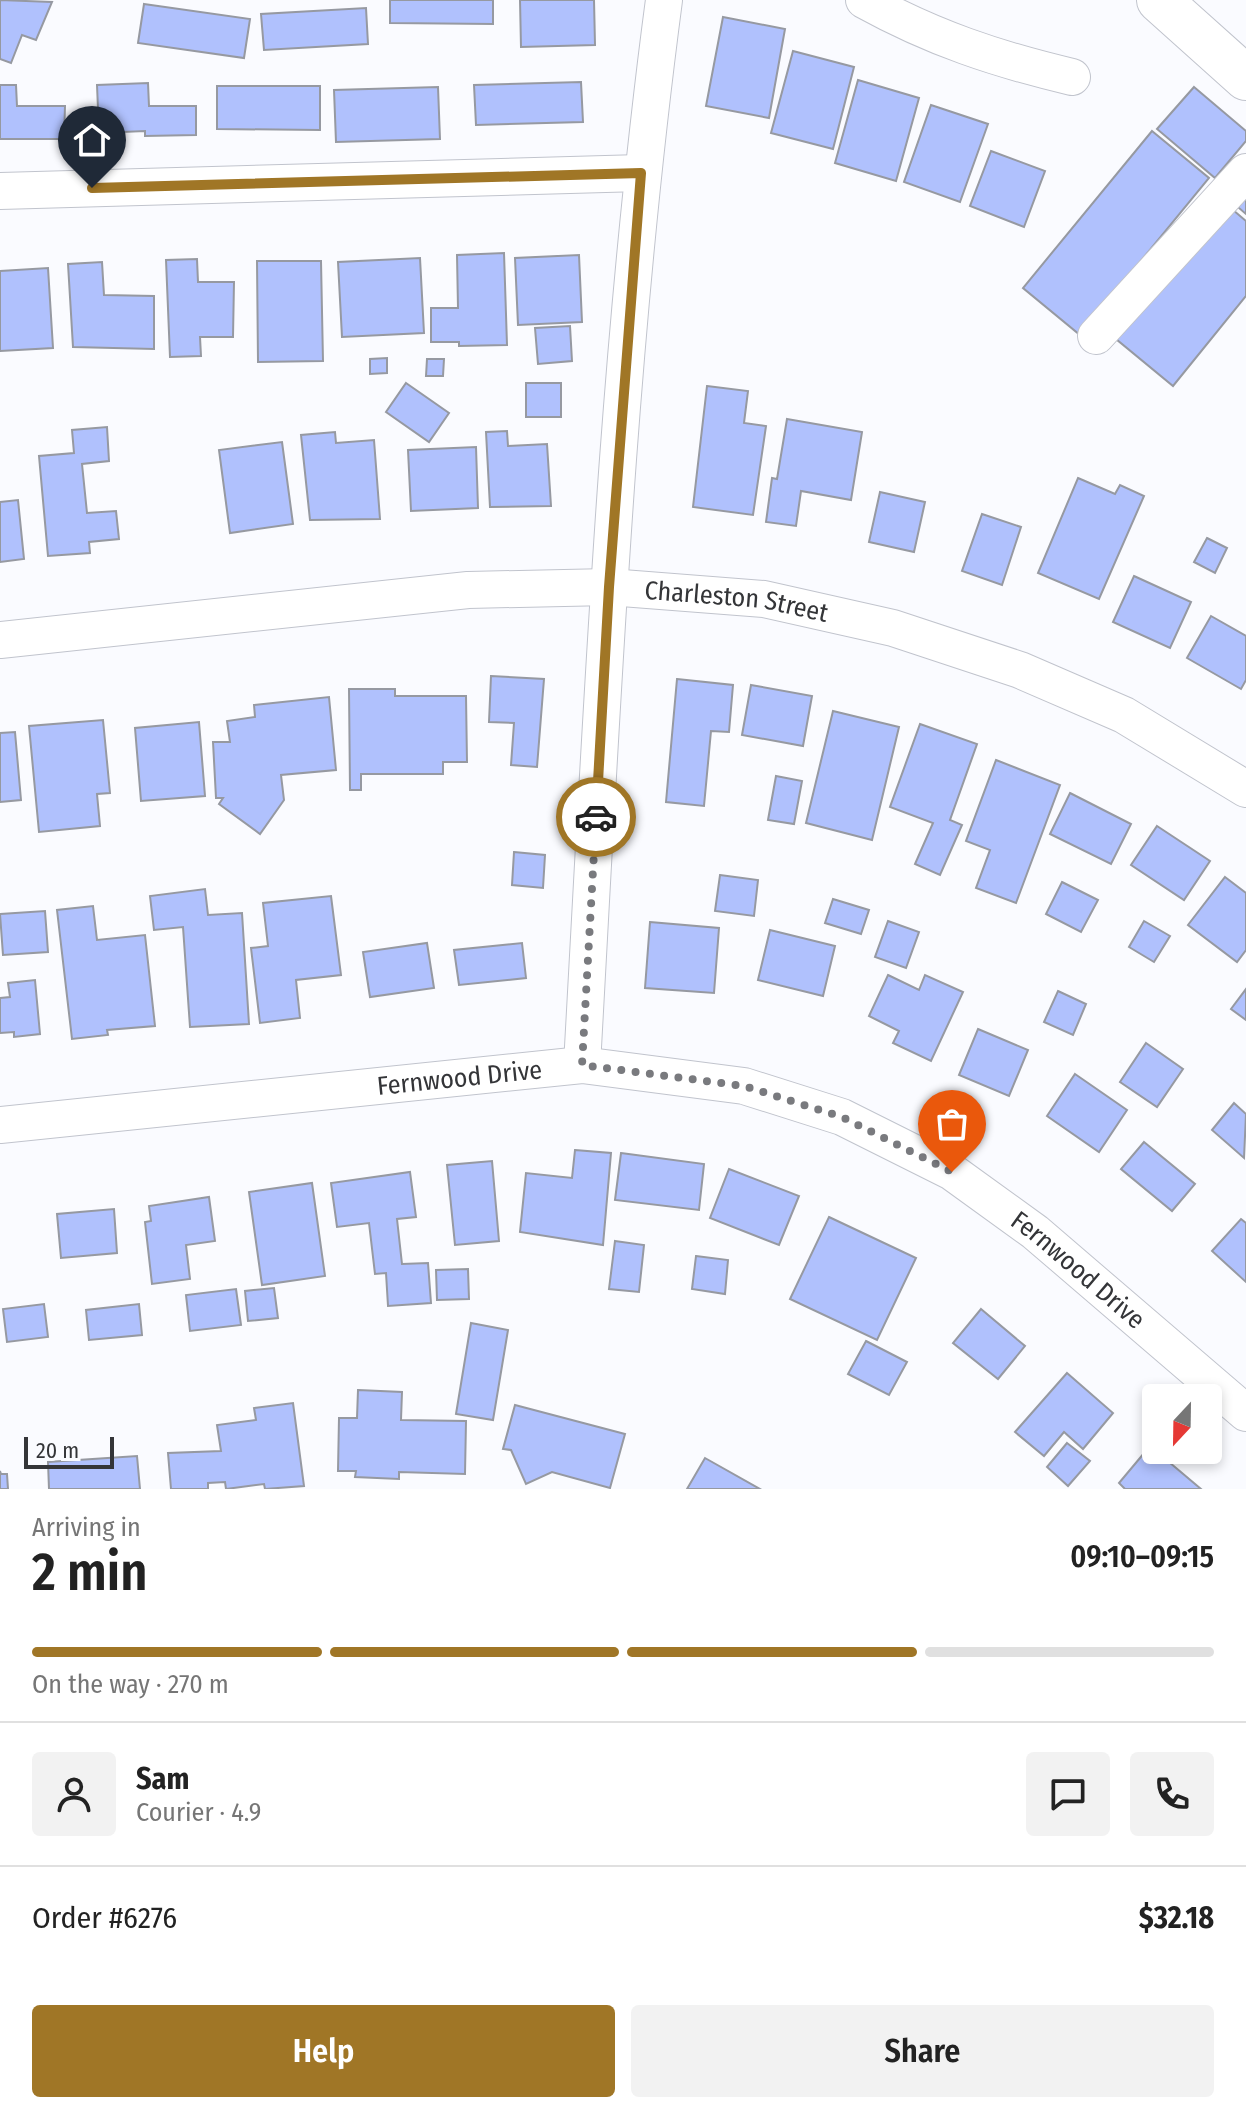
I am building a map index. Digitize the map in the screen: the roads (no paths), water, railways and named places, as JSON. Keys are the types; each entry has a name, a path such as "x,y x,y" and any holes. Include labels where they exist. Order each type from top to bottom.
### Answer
{"main road":[{"path":"1159,0 1246,78"}],"street":[{"path":"582,1065 609,587 641,173 664,0"},
{"path":"864,0 920,31 995,59 1072,77"},
{"path":"1096,336 1246,172"},
{"path":"0,191 641,173"},
{"name":"Charleston Street","path":"0,640 468,590 609,587 764,599 893,628 1020,670 1124,715 1246,789"},
{"name":"Fernwood Drive","path":"0,1125 582,1065 744,1086 842,1117 952,1172 1035,1232 1246,1413"}]}
